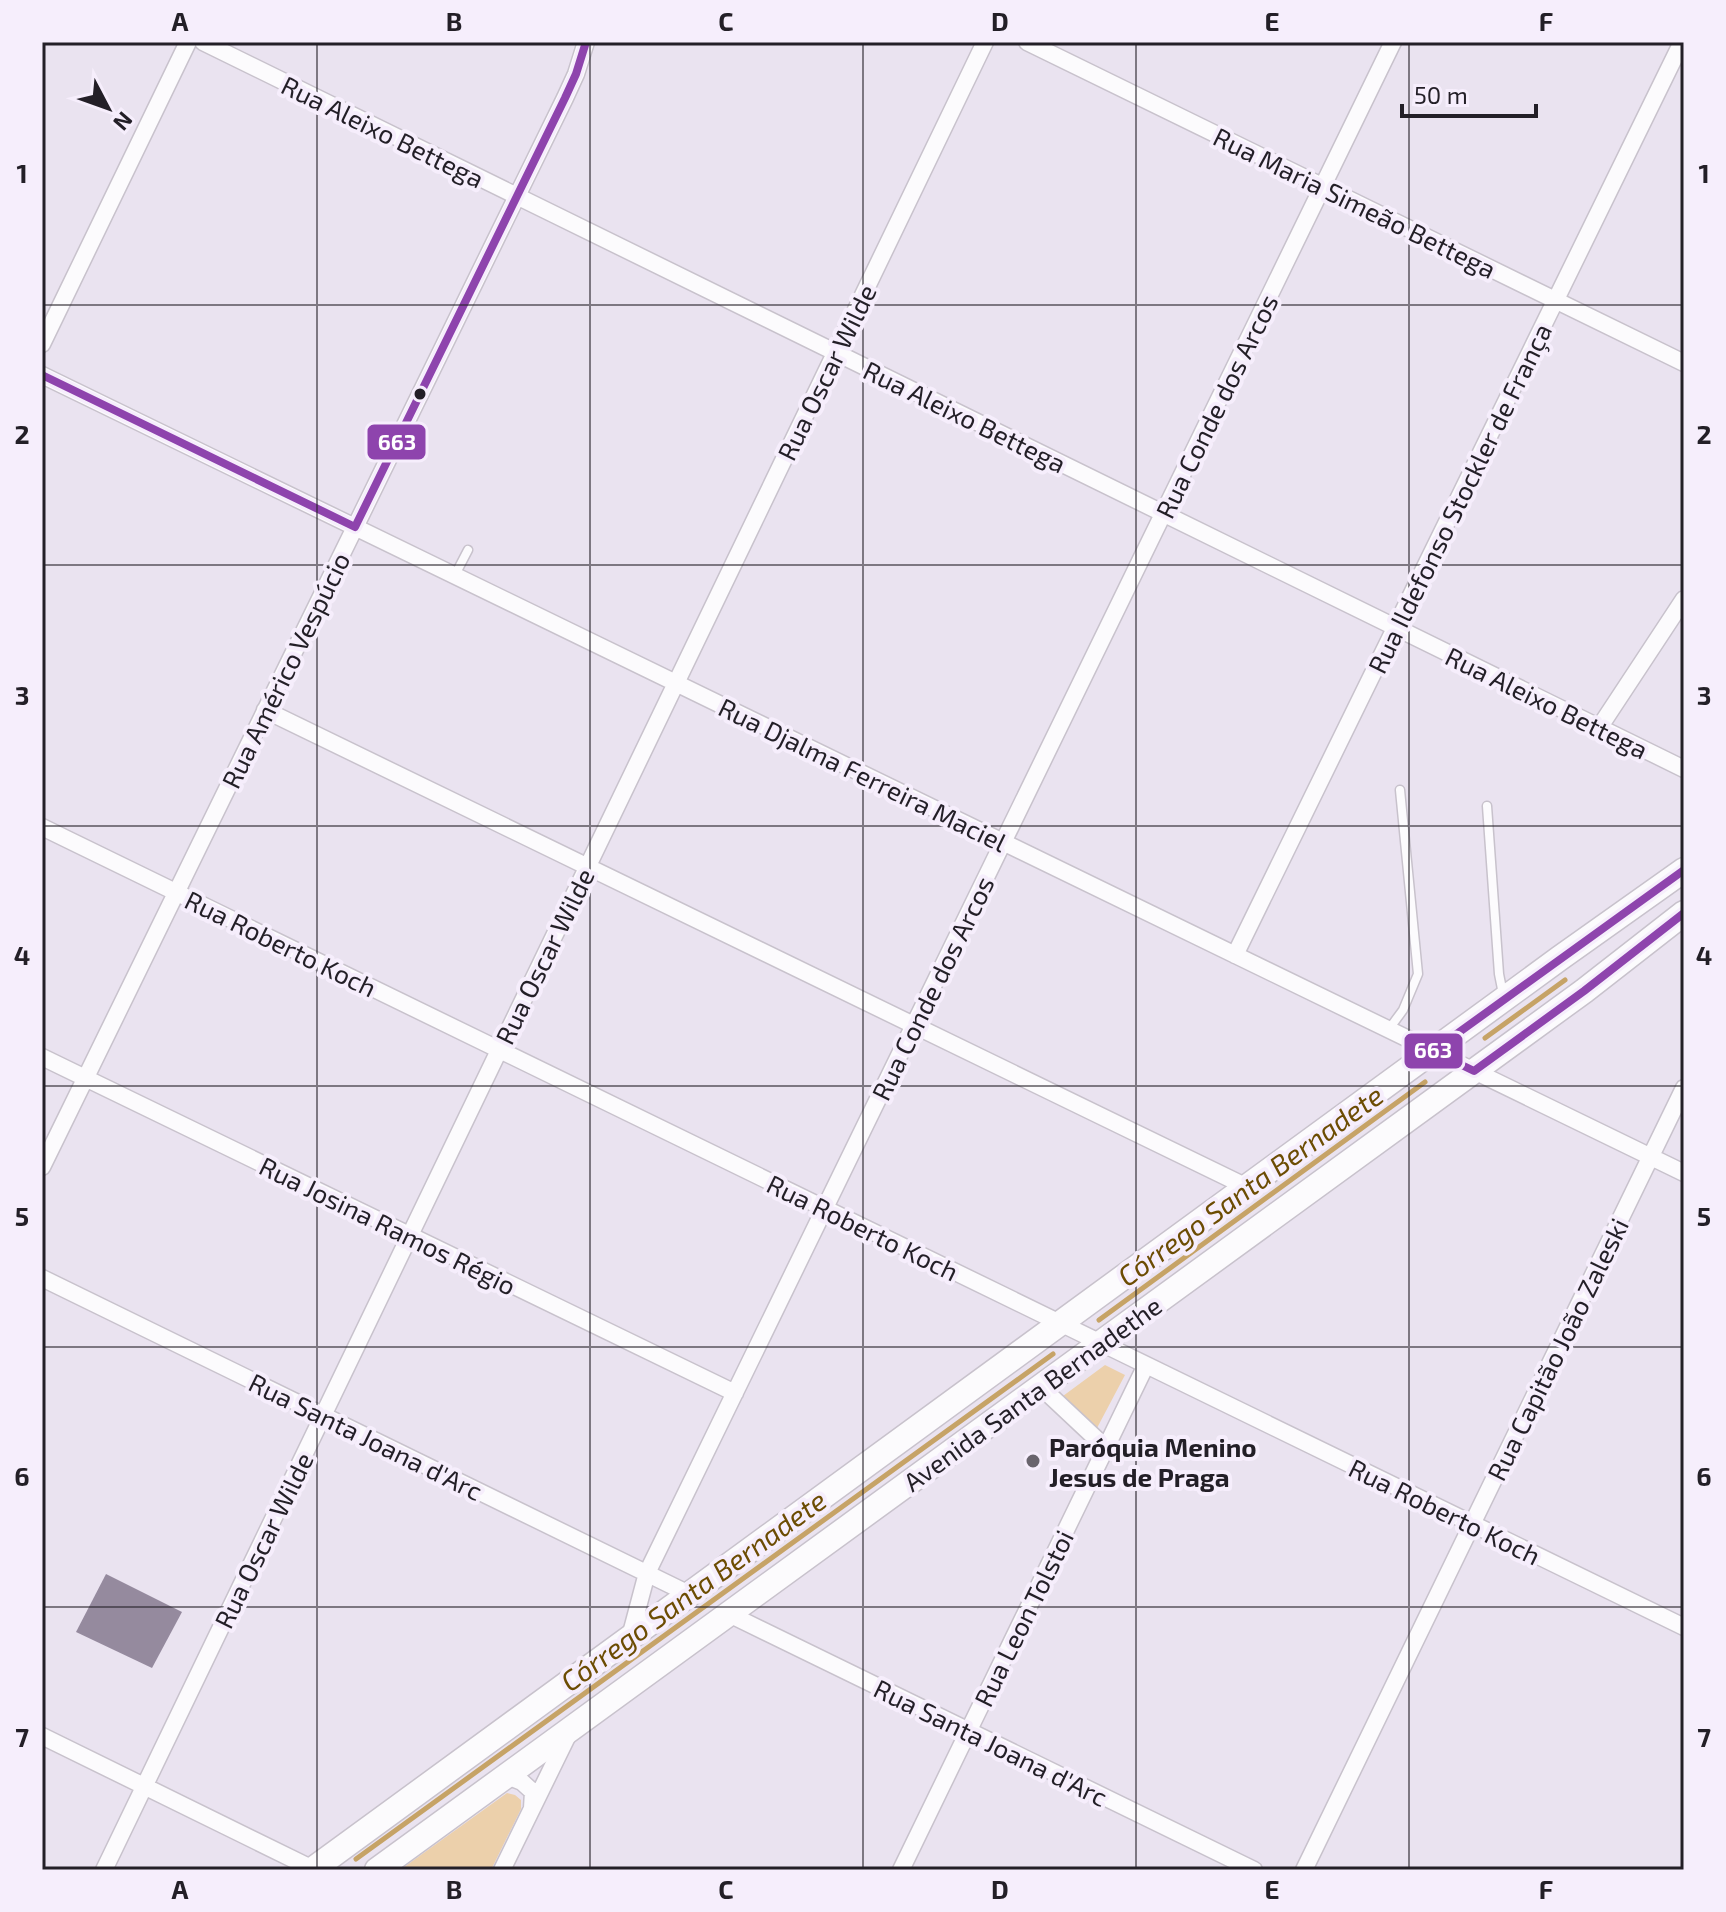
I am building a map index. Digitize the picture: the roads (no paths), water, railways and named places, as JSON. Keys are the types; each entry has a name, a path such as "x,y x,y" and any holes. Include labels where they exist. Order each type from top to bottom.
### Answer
{"main road":[{"name":"Avenida Santa Bernadethe","path":"313,1870 1684,870"},
{"name":"Avenida Santa Bernadethe","path":"377,1870 1592,986 1684,913"}],"street":[{"path":"42,344 188,42"},
{"name":"Rua Aleixo Bettega","path":"203,42 1684,769"},
{"name":"Rua Américo Vespúcio","path":"42,1167 517,196 570,86 586,42"},
{"name":"Rua Oscar Wilde","path":"104,1870 985,42"},
{"name":"Rua Maria Simeão Bettega","path":"1027,42 1684,363"},
{"name":"Rua Conde dos Arcos","path":"630,1637 647,1573 1393,42"},
{"name":"Rua Ildefonso Stockler de França","path":"1235,955 1682,42"},
{"name":"Rua Djalma Ferreira Maciel","path":"42,375 1684,1173"},
{"path":"1599,728 1684,599"},
{"path":"265,710 1247,1187"},
{"name":"Rua Roberto Koch","path":"42,827 1684,1627"},
{"name":"Rua Josina Ramos Régio","path":"42,1057 735,1393"},
{"name":"Rua Capitão João Zaleski","path":"1304,1870 1684,1088"},
{"name":"Rua Santa Joana d'Arc","path":"42,1278 689,1594"},
{"name":"Rua Leon Tolstoi","path":"901,1870 1146,1365"},
{"path":"1041,1387 1106,1448"},
{"name":"Rua Santa Joana d'Arc","path":"729,1614 1254,1870"},
{"path":"502,1870 570,1730"},
{"path":"42,1736 313,1870"},
{"path":"507,1776 522,1782 533,1792 532,1810"}],"lane":[{"path":"455,575 468,550"},
{"path":"1389,1029 1403,1010 1418,974 1400,790"},
{"path":"1487,806 1499,974 1504,999"}],"waterway":[{"name":"Córrego Santa Bernadete","path":"1485,1038 1565,980"},
{"name":"Córrego Santa Bernadete","path":"1099,1320 1425,1082"},
{"name":"Córrego Santa Bernadete","path":"356,1859 1053,1354"}],"place":[{"name":"Paróquia Menino Jesus de Praga","path":"1033,1461"}]}
